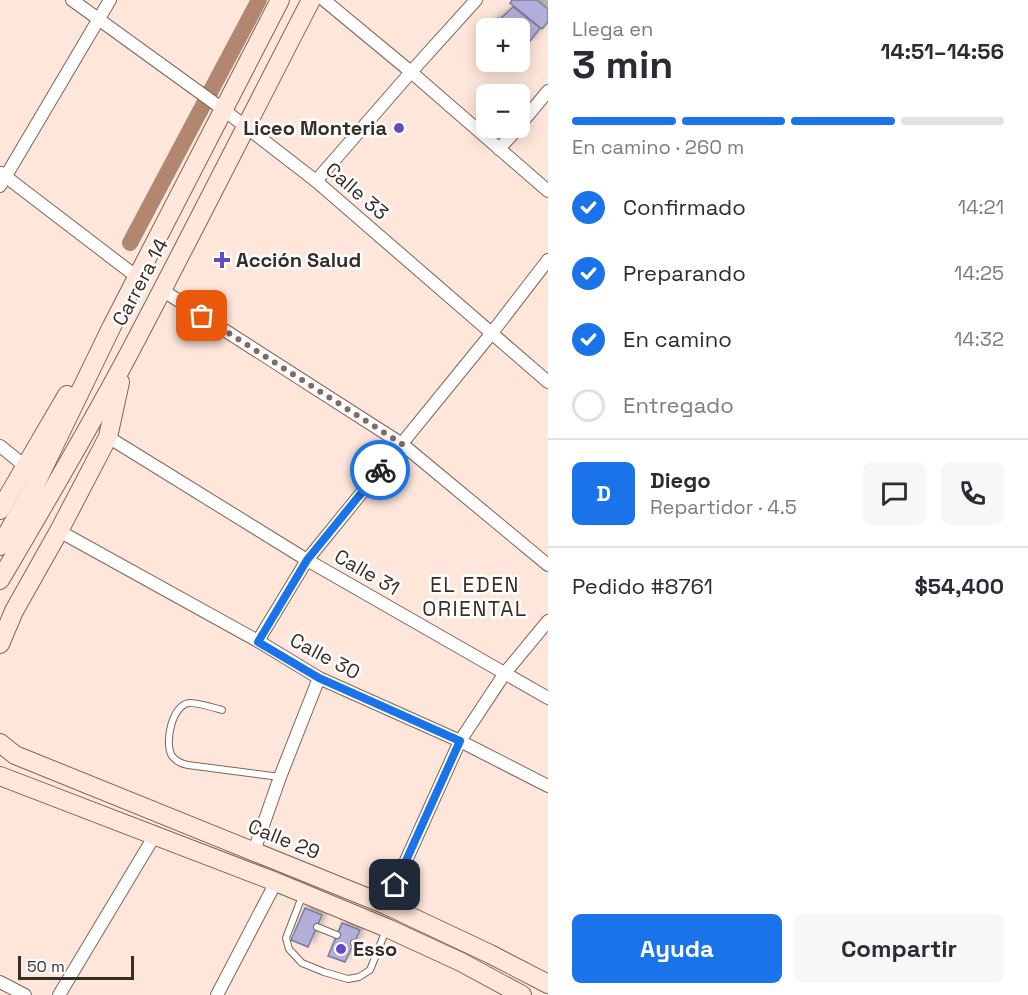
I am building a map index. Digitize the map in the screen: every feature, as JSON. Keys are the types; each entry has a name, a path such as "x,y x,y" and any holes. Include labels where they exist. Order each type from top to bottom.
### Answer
{"main road":[{"name":"Carrera 14","path":"0,580 41,492 112,326 218,105 280,0"},
{"name":"Carrera 14","path":"0,546 41,492 125,360 311,0"},
{"path":"0,510 69,392 112,326"},
{"path":"0,644 14,611 108,437 125,360"},
{"name":"Calle 29","path":"0,743 15,754 386,905 548,984"},
{"path":"0,776 276,882 387,928 461,962 522,995"}],"street":[{"name":"Calle 33","path":"72,0 218,105 316,181 548,382"},
{"path":"110,0 2,178 137,277"},
{"path":"324,0 339,5 411,72 548,191"},
{"path":"316,181 476,0"},
{"path":"530,113 548,91"},
{"path":"499,150 509,138"},
{"path":"258,642 307,560 491,334 548,260"},
{"path":"162,291 402,444 548,565"},
{"name":"Calle 31","path":"108,437 307,560 548,698"},
{"path":"0,446 25,466"},
{"name":"Calle 30","path":"59,531 319,678 460,741 548,786"},
{"path":"386,905 460,741 505,673 548,621"},
{"path":"254,851 319,678"},
{"path":"59,995 155,835"},
{"path":"217,995 276,882"},
{"path":"0,982 25,995"}],"lane":[{"path":"222,710 190,702 179,708 168,740 171,755 180,763 188,765 280,777"},
{"path":"303,894 297,919 286,938 289,950 302,963 324,972 348,979 359,977 370,970 387,928"},
{"path":"317,927 337,935"},
{"path":"354,943 377,952"}],"building":[{"path":"512,0 537,0 548,9 548,22 542,29 510,3"},
{"path":"513,7 527,18 501,18"},
{"path":"530,20 540,28 530,41"},
{"name":"Esso","path":"305,908 322,915 308,947 291,940"},
{"name":"Esso","path":"342,923 360,930 345,962 328,956"}],"waterway":[{"path":"130,243 259,0"}],"way so far":[{"path":"202,316 402,444 380,470"}],"place":[{"name":"Liceo Monteria","path":"399,128"},
{"name":"Acción Salud","path":"222,260"},
{"name":"Esso","path":"341,949"}],"district":[{"name":"EL EDEN ORIENTAL","path":"475,597"}],"route":[{"path":"380,470 307,560 258,642 319,678 460,741 395,885"}]}
